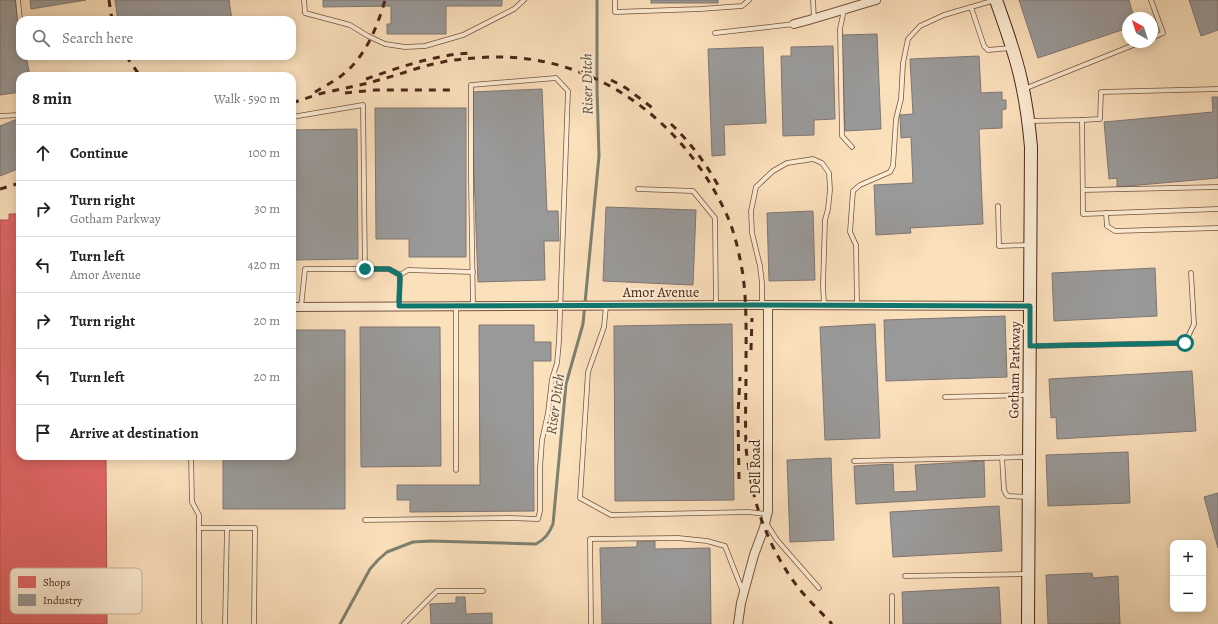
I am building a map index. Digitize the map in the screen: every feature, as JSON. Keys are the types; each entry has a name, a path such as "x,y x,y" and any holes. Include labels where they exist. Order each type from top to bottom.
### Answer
{"street":[{"path":"794,24 876,0"},
{"name":"Gotham Parkway","path":"996,0 1012,47 1023,89 1032,147 1028,457 1028,624"},
{"name":"Amor Avenue","path":"296,307 606,305 1030,306"},
{"name":"Dell Road","path":"738,624 741,603 754,555 767,518 769,486 765,305"}],"lane":[{"path":"18,0 20,16"},
{"path":"304,0 305,13 350,25 385,44 405,47 424,46 463,35 514,9 524,0"},
{"path":"615,0 615,12 707,9 742,6 748,0"},
{"path":"813,0 814,19"},
{"path":"857,305 856,245 850,232 853,191 860,184 890,172 893,166 896,119 901,99 903,63 908,39 920,26 944,15 996,0"},
{"path":"1151,0 1155,12"},
{"path":"971,7 984,46 988,50 1012,47"},
{"path":"844,10 840,30 842,136 852,147"},
{"path":"1158,19 1163,33 1158,35"},
{"path":"715,33 794,24"},
{"path":"1023,89 1126,48"},
{"path":"365,520 538,519 540,511 540,468 542,440 560,341 568,91 556,78 470,85 473,306"},
{"path":"1029,121 1100,119 1101,92 1218,89"},
{"path":"296,116 363,105 365,269"},
{"path":"0,116 16,115"},
{"path":"1082,120 1083,214 1218,209"},
{"path":"765,305 760,266 752,233 751,211 756,187 773,171 787,163 813,160 822,163 829,173 830,190 825,220 824,305"},
{"path":"1083,190 1218,187"},
{"path":"638,190 693,191 715,218 716,305"},
{"path":"998,206 999,246 1030,245"},
{"path":"1106,213 1107,226 1115,231 1218,228"},
{"path":"301,307 305,269 389,269 400,275"},
{"path":"400,275 408,270 472,272"},
{"path":"1030,346 1185,343 1194,324 1191,273"},
{"path":"399,306 400,275"},
{"path":"606,305 604,327 588,372 580,498 611,515 748,512 767,518 777,540 819,588"},
{"path":"456,306 456,470"},
{"path":"945,397 1029,395"},
{"path":"1002,457 1004,490 1006,494 1008,496 1028,497"},
{"path":"854,461 1028,457"},
{"path":"192,460 192,502 199,515 200,624"},
{"path":"199,528 255,528 254,624"},
{"path":"225,624 227,528"},
{"path":"591,624 590,539 678,538 707,541 725,546 744,593"},
{"path":"905,576 1028,574"},
{"path":"404,624 437,591 483,591"},
{"path":"892,596 892,624"}],"building: Shops":[{"path":"9,214 16,214 16,460 106,460 107,568 10,568 10,614 107,614 107,624 0,624 0,220 9,220"}],"building: Industry":[{"path":"0,0 15,0 17,16 16,16 16,60 27,60 29,72 16,72 16,93 0,95"},
{"path":"30,0 86,0 31,9"},
{"path":"115,0 229,0 231,16 117,16"},
{"path":"323,0 502,0 502,6 446,6 446,34 387,34 387,24 391,24 391,6 323,7"},
{"path":"651,0 718,0 718,3 651,3"},
{"path":"1019,0 1129,0 1132,12 1122,12 1122,30 1038,58"},
{"path":"1189,0 1218,0 1218,30 1201,36"},
{"path":"877,34 881,129 845,131 842,35"},
{"path":"833,46 835,119 814,120 814,135 783,136 781,56 791,56 791,47"},
{"path":"763,47 766,123 724,125 725,155 712,156 708,49"},
{"path":"979,56 981,93 1002,92 1002,100 1006,100 1006,109 1002,110 1002,128 979,129 983,224 910,228 911,233 876,235 874,185 913,183 911,137 901,138 900,115 913,114 910,59"},
{"path":"542,89 547,211 558,211 559,241 544,241 545,280 478,282 471,92"},
{"path":"1212,97 1218,97 1218,178 1117,187 1117,178 1109,179 1104,122 1213,112"},
{"path":"375,108 466,108 466,257 409,257 409,239 376,239"},
{"path":"16,120 16,170 0,176 0,126"},
{"path":"357,129 358,259 296,260 296,130"},
{"path":"606,207 696,210 693,285 603,281"},
{"path":"813,211 815,280 769,281 767,213"},
{"path":"1155,268 1157,316 1054,321 1052,273"},
{"path":"1005,316 1007,377 886,381 884,320"},
{"path":"732,324 734,500 615,501 614,326"},
{"path":"875,324 880,438 825,440 820,327"},
{"path":"479,325 534,325 534,342 551,342 551,361 533,361 534,511 410,512 410,500 397,500 397,485 480,485"},
{"path":"360,327 440,327 441,466 361,467"},
{"path":"296,330 345,330 345,509 223,509 223,460 296,460"},
{"path":"1192,371 1196,431 1057,439 1056,417 1051,418 1049,379"},
{"path":"1128,452 1130,503 1048,506 1046,455"},
{"path":"831,458 834,540 790,542 787,460"},
{"path":"984,461 985,497 856,504 854,466 893,464 894,492 917,491 915,465"},
{"path":"1218,493 1218,548 1204,497"},
{"path":"999,506 1002,551 893,557 890,512"},
{"path":"637,541 655,541 655,549 710,548 711,624 602,624 600,548 637,547"},
{"path":"1092,573 1093,578 1118,576 1120,624 1048,624 1046,575"},
{"path":"999,587 1001,624 903,624 902,592"},
{"path":"456,597 465,597 466,614 492,613 492,624 431,624 430,604 456,603"}],"waterway":[{"name":"Riser Ditch","path":"340,624 370,569 387,552 413,542 431,541 536,544 546,536 553,524 566,384 583,324 599,156 597,0"}],"railway":[{"path":"109,0 111,16"},
{"path":"315,92 341,76 357,60 374,32 385,0"},
{"path":"366,79 430,59 470,53"},
{"path":"296,102 319,94 372,82 444,62 490,57 527,59 563,67 597,79 628,97 657,119 682,145 705,175 730,223 738,249 743,275 746,322 746,448 755,500 772,545 779,559 801,591 832,624"},
{"path":"129,60 137,72"},
{"path":"611,80 626,88 654,109"},
{"path":"345,93 375,90 455,90"},
{"path":"671,124 698,155 710,171 720,189"},
{"path":"0,189 16,184"},
{"path":"751,350 752,318"},
{"path":"739,479 738,415 740,377"}],"route":[{"path":"365,269 389,269 400,275 399,306 1030,306 1030,346 1185,343"}]}
